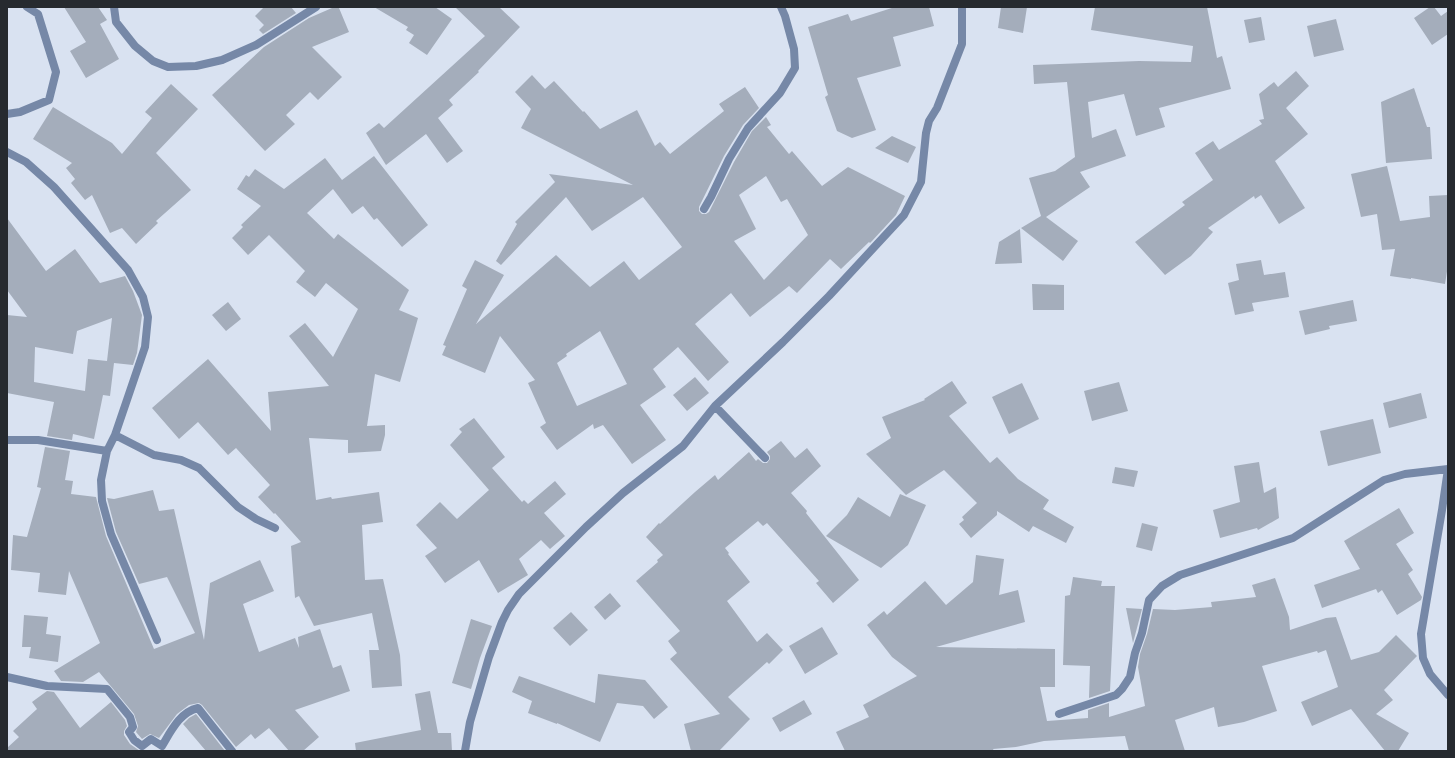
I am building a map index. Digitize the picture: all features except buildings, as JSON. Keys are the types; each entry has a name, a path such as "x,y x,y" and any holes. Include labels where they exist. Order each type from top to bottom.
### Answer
{"street":[{"path":"7,114 20,112 49,100 56,72 38,14 27,7"},
{"path":"114,7 116,22 134,46 153,60 168,67 196,66 222,60 256,45 316,7"},
{"path":"704,209 728,159 748,128 780,93 795,68 794,49 781,7"},
{"path":"465,751 470,722 489,657 502,622 519,594 586,527 623,493 684,446 715,406 784,342 904,215 921,182 926,133 929,121 937,108 962,44 962,7"},
{"path":"7,152 26,162 54,187 128,270 143,297 148,317 145,347 115,435 107,452 101,480 102,501 111,534 157,640"},
{"path":"715,406 765,458"},
{"path":"115,435 154,455 181,460 199,468 238,507 256,520 275,528"},
{"path":"7,440 38,440 107,452"},
{"path":"1059,714 1116,695 1122,689 1130,677 1149,600 1162,586 1180,575 1293,538 1384,480 1405,474 1448,469 1421,634 1423,658 1430,674 1448,695"},
{"path":"7,677 47,686 107,689 130,717 133,727 129,732 134,740 142,746 152,739 162,746 175,724 190,710 198,708 232,751"}]}
